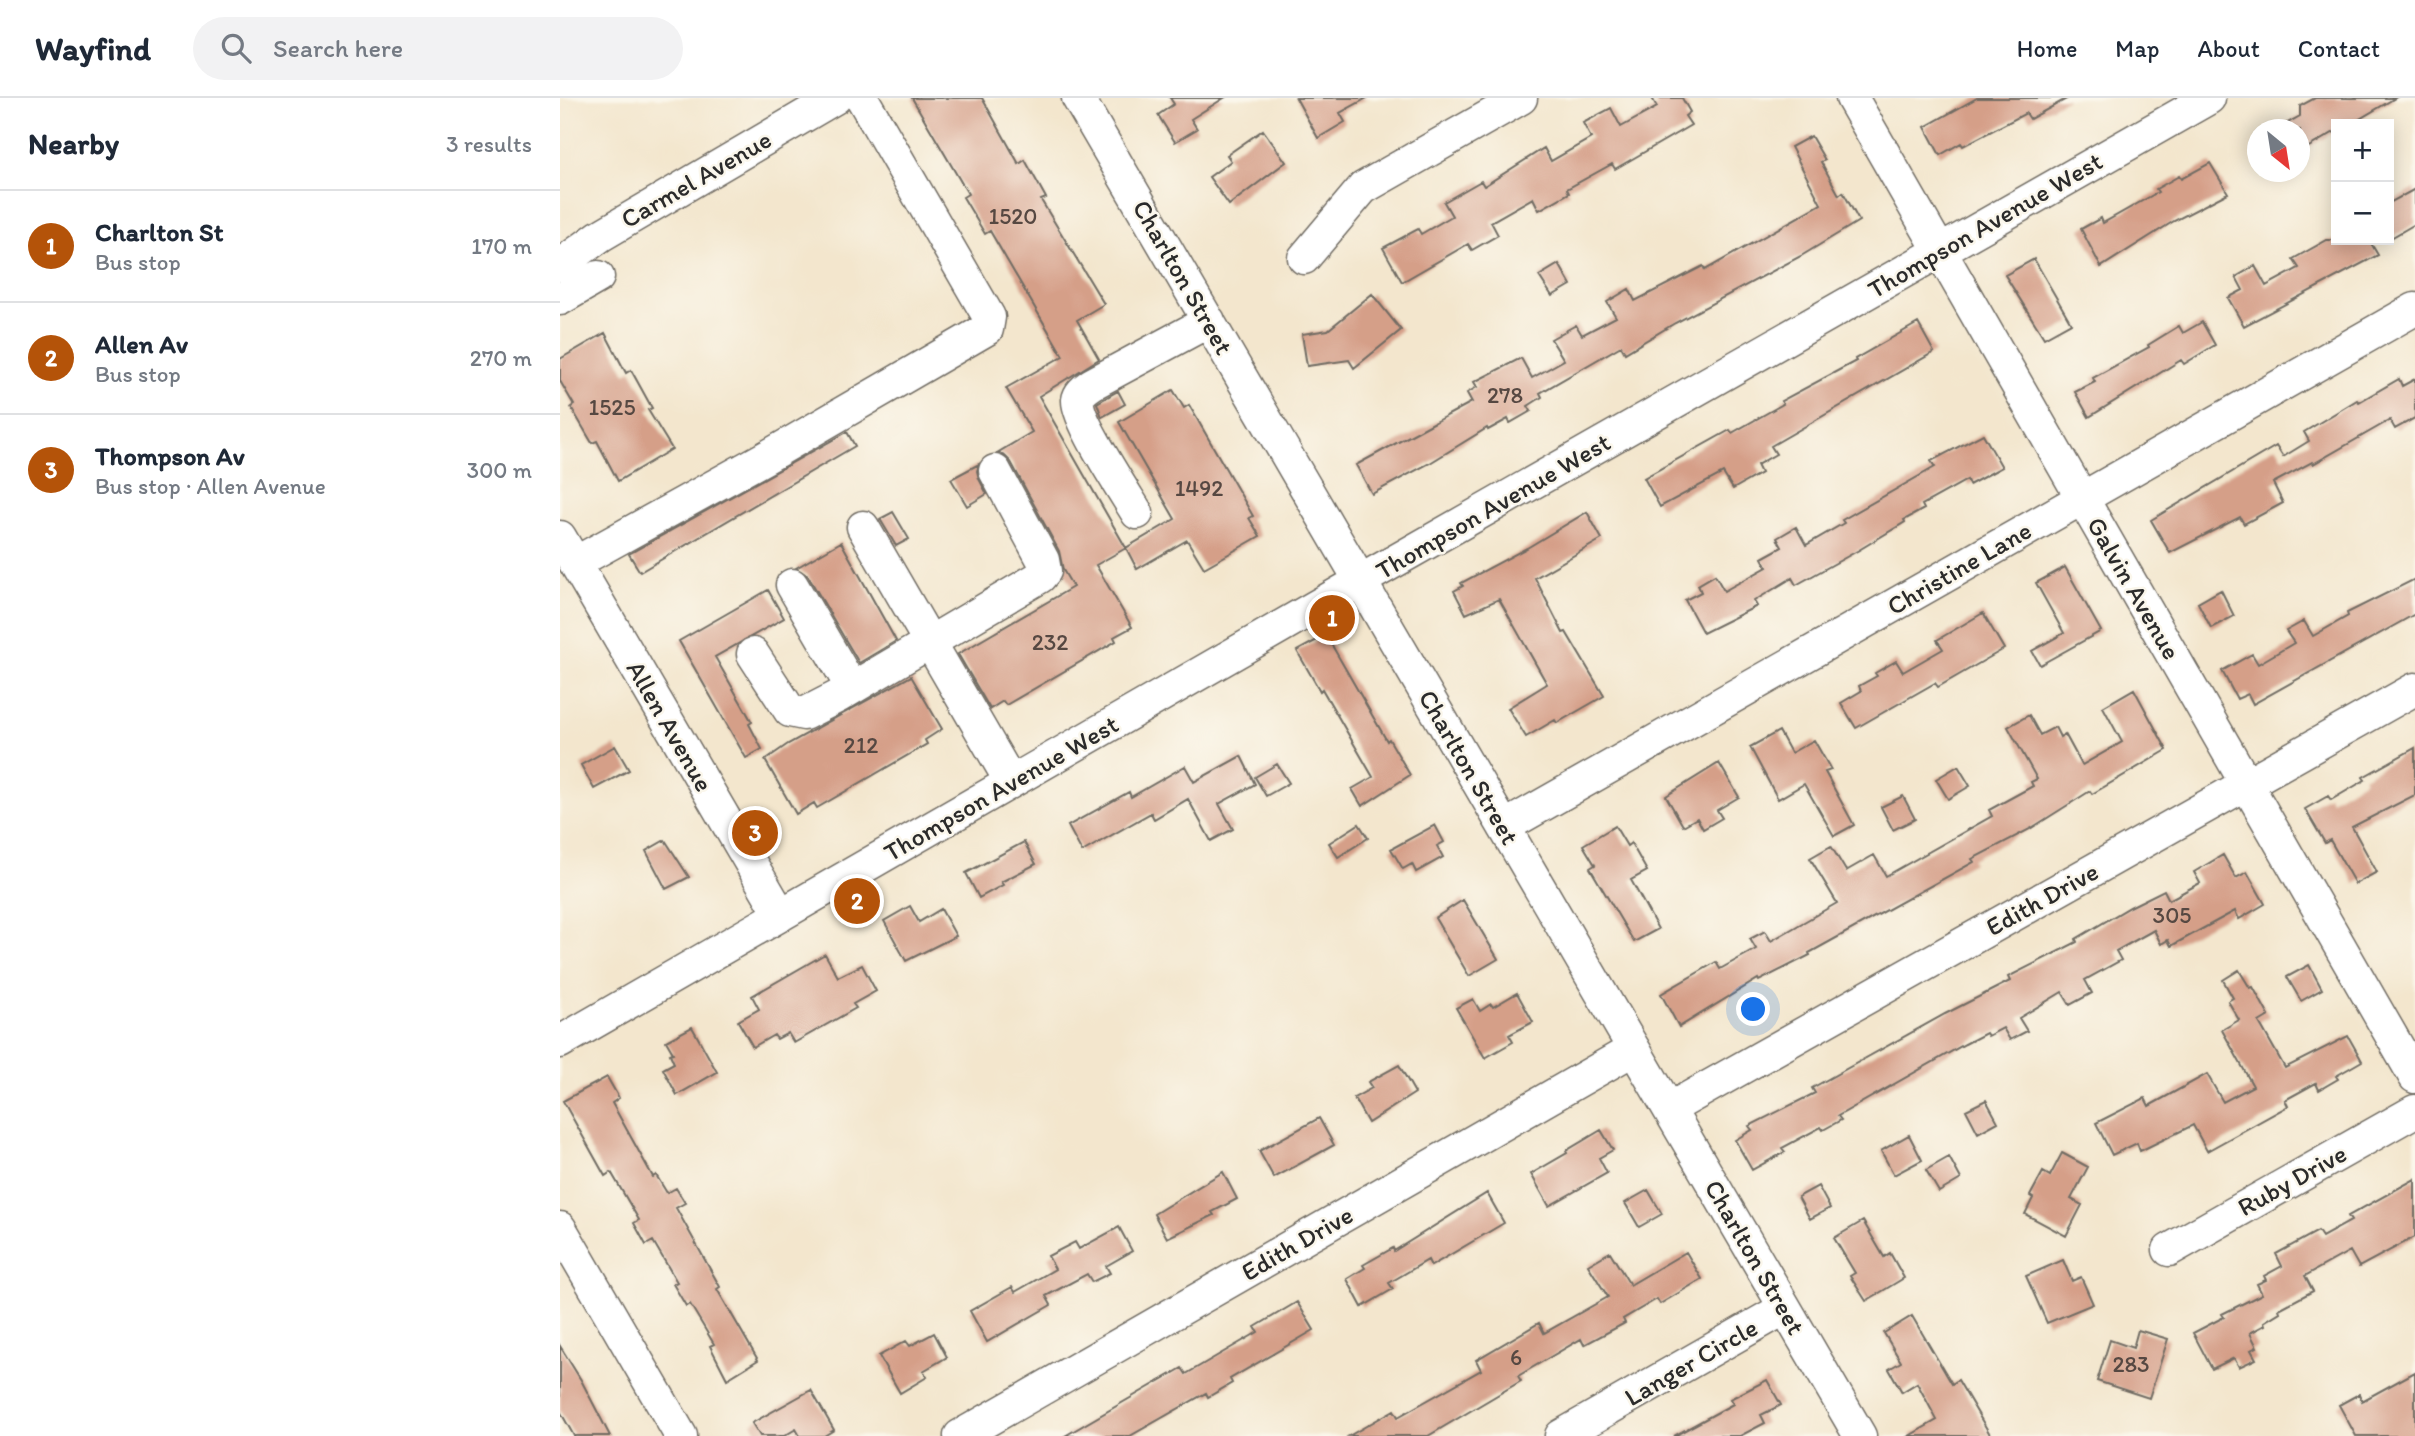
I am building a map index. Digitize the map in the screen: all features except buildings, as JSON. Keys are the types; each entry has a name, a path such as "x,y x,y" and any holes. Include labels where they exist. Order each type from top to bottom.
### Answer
{"street":[{"name":"Carmel Avenue","path":"560,265 600,236 835,98"},
{"path":"568,550 987,328 989,317 862,98"},
{"name":"Charlton Street","path":"1078,98 1860,1436"},
{"path":"1304,258 1363,188 1521,98"},
{"name":"Galvin Avenue","path":"1852,98 2415,1077"},
{"name":"Thompson Avenue West","path":"560,1042 1360,581 2209,98"},
{"path":"560,299 598,277"},
{"name":"Christine Lane","path":"1504,827 2415,309"},
{"path":"1136,513 1085,424 1078,403 1080,394 1092,384 1209,321"},
{"path":"753,654 790,711 804,714 1040,577 1045,572 1043,560 995,471"},
{"path":"863,527 1011,782"},
{"name":"Allen Avenue","path":"568,550 781,915"},
{"path":"792,585 852,688"},
{"name":"Edith Drive","path":"1669,1109 2415,689"},
{"name":"Edith Drive","path":"960,1436 1634,1049"},
{"name":"Ruby Drive","path":"2169,1250 2415,1111"},
{"path":"560,1228 681,1436"},
{"name":"Langer Circle","path":"1561,1436 1785,1308"}],"place":[{"name":"Charlton St","path":"1332,618"},
{"name":"Thompson Av","path":"755,833"},
{"name":"Allen Av","path":"857,901"}]}
